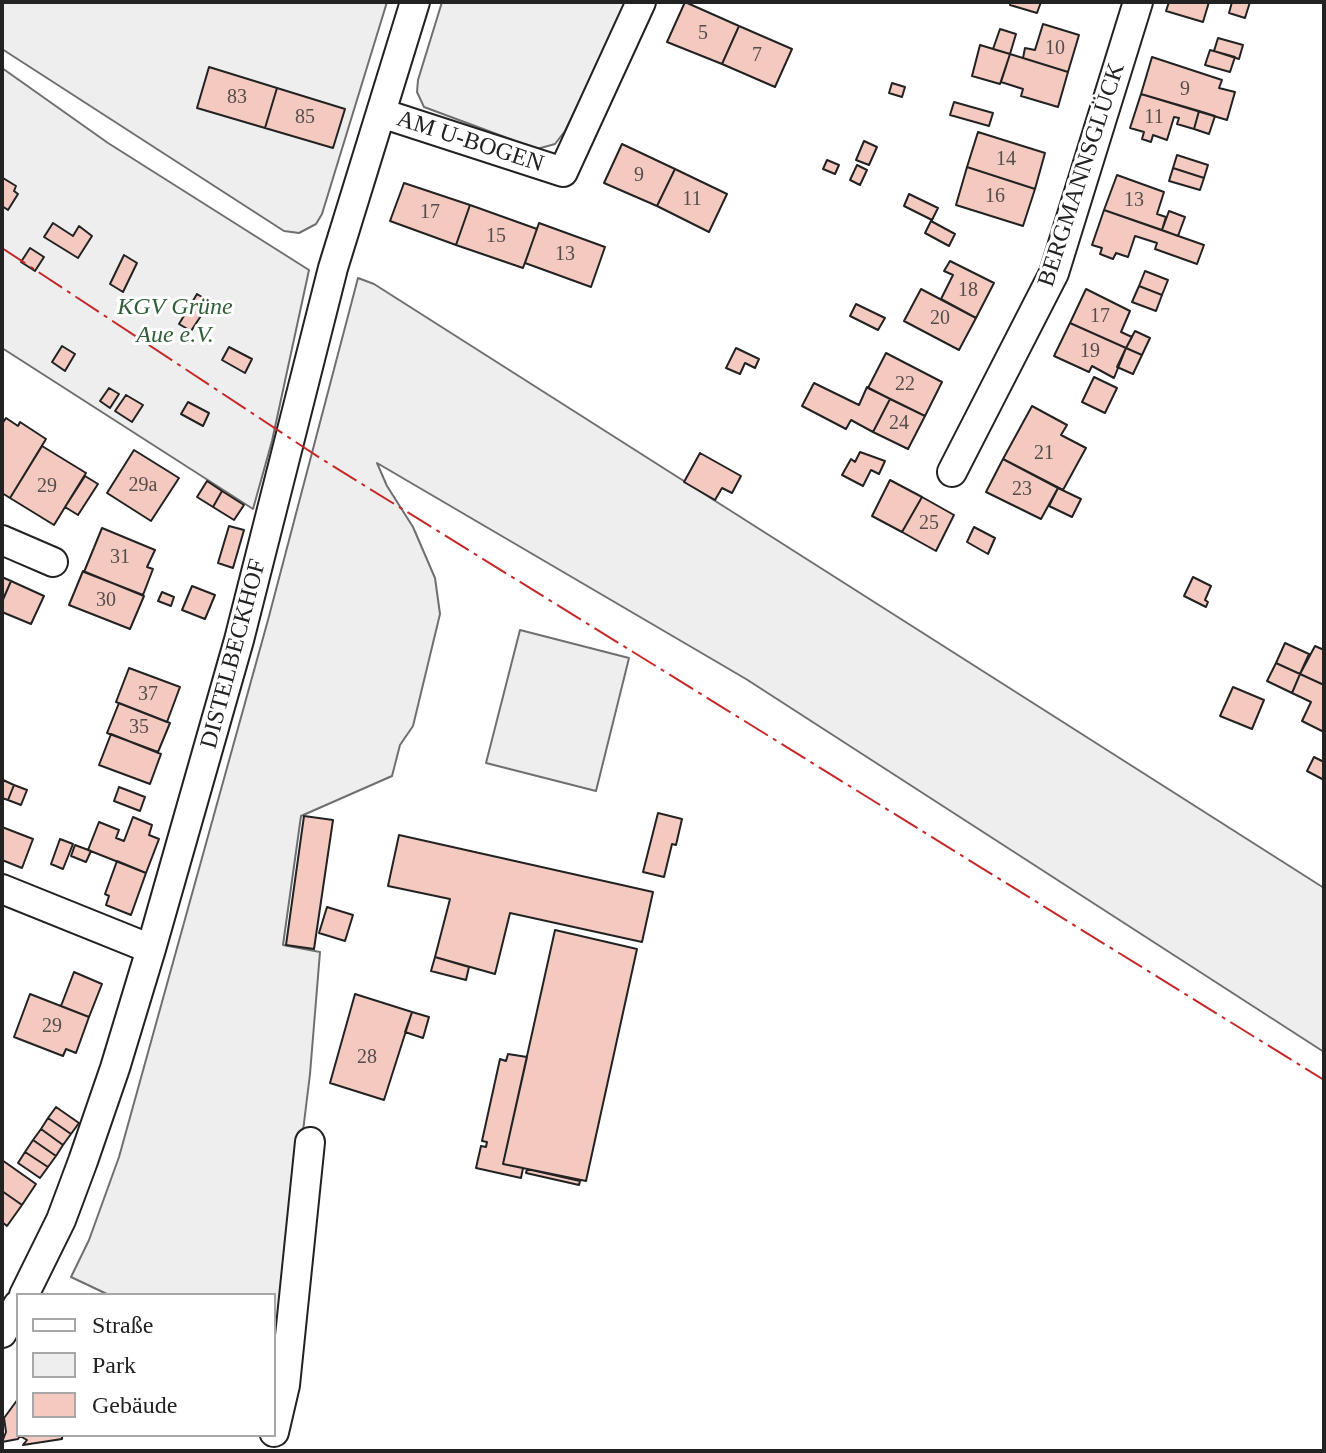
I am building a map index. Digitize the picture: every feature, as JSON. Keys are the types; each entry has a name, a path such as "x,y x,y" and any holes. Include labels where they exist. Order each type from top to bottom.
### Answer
{"street":[{"name":"DISTELBECKHOF","path":"25,1293 61,1220 83,1161 151,949 239,640 333,268 415,2"},
{"name":"AM U-BOGEN","path":"381,113 563,172 641,2"},
{"name":"BERGMANNSGLÜCK","path":"952,472 1054,273 1138,2"},
{"path":"2,540 53,562"},
{"path":"2,889 151,949"},
{"path":"276,1424 285,1385 310,1142"},
{"path":"2,1333 16,1308"}],"green space":[{"path":"2,2 387,2 322,214 316,224 299,233 284,231 2,49"},
{"path":"442,2 628,2 565,131 555,144 537,149 424,107 417,92 418,80"},
{"name":"KGV Grüne Aue e.V.","path":"2,68 108,143 309,270 272,441 253,509 2,348"},
{"path":"358,278 374,284 1324,888 1324,1052 746,679 377,463 387,486 413,527 435,578 440,614 413,726 400,745 392,776 301,816 283,945 320,952 310,1074 276,1352 276,1293 105,1293 71,1277 89,1240 119,1157 268,620"},
{"path":"520,630 629,658 596,791 486,763"}],"building":[{"path":"685,2 739,26 722,64 667,42"},
{"path":"1011,2 1041,2 1037,13 1010,5"},
{"path":"1169,2 1209,2 1203,22 1166,11"},
{"path":"1232,2 1250,2 1245,18 1229,13"},
{"path":"1043,24 1079,35 1068,72 1023,58 1025,48 1035,50"},
{"path":"739,26 792,49 775,87 722,64"},
{"path":"1000,29 1016,34 1010,54 993,49"},
{"path":"1218,38 1243,45 1239,59 1214,51"},
{"path":"980,45 1010,54 1000,84 972,76"},
{"path":"1210,50 1235,57 1230,72 1205,65"},
{"path":"1010,54 1068,72 1058,107 1021,96 1023,89 1001,82"},
{"path":"1152,57 1222,80 1219,88 1235,92 1227,120 1141,94"},
{"path":"209,67 277,88 265,128 197,108"},
{"path":"892,83 905,87 902,97 889,93"},
{"path":"277,88 345,109 333,148 265,128"},
{"path":"1141,94 1199,111 1194,129 1177,124 1179,118 1174,117 1167,140 1153,135 1151,142 1142,139 1144,132 1130,128"},
{"path":"954,102 993,113 989,126 950,115"},
{"path":"1199,111 1215,116 1209,134 1194,129"},
{"path":"978,132 1045,153 1035,189 967,167"},
{"path":"864,141 877,147 869,165 856,160"},
{"path":"622,144 675,169 657,206 604,183"},
{"path":"1177,155 1208,165 1204,178 1173,168"},
{"path":"827,160 839,165 835,174 823,169"},
{"path":"857,165 867,170 860,185 850,180"},
{"path":"967,167 1035,189 1023,226 956,205"},
{"path":"1173,168 1204,178 1200,190 1169,181"},
{"path":"675,169 727,194 709,232 657,206"},
{"path":"1117,175 1164,192 1157,214 1166,217 1162,230 1104,210"},
{"path":"3,178 16,186 14,191 18,194 8,210 2,206"},
{"path":"404,183 470,205 456,245 390,221"},
{"path":"909,194 938,208 932,220 904,206"},
{"path":"470,205 537,229 523,268 456,245"},
{"path":"1104,210 1204,245 1197,264 1155,249 1157,243 1135,236 1128,257 1116,253 1113,259 1100,254 1102,248 1092,245"},
{"path":"1169,211 1185,217 1178,236 1162,230"},
{"path":"931,221 955,234 949,246 925,233"},
{"path":"53,223 73,236 79,226 92,236 78,258 44,237"},
{"path":"539,223 605,247 591,287 525,263"},
{"path":"30,248 44,257 35,271 21,262"},
{"path":"124,255 137,263 123,292 110,284"},
{"path":"950,261 994,283 976,318 941,299 953,275 944,271"},
{"path":"1145,271 1168,280 1162,295 1139,286"},
{"path":"1139,286 1162,295 1156,311 1132,302"},
{"path":"921,289 976,318 959,350 904,321"},
{"path":"1086,289 1130,311 1121,332 1132,337 1126,348 1070,323"},
{"path":"197,294 210,302 191,331 179,324"},
{"path":"856,304 885,318 878,330 850,316"},
{"path":"1070,323 1126,348 1114,378 1092,366 1089,372 1054,356"},
{"path":"1135,331 1150,338 1142,355 1126,348"},
{"path":"62,346 75,354 65,371 52,362"},
{"path":"229,347 252,359 245,373 222,360"},
{"path":"736,348 759,359 755,368 745,363 740,374 726,368"},
{"path":"1126,348 1142,355 1133,374 1117,367"},
{"path":"886,353 942,382 925,416 868,388"},
{"path":"1094,377 1117,388 1105,413 1082,402"},
{"path":"814,383 859,405 867,387 890,399 873,432 851,420 846,429 802,406"},
{"path":"109,388 119,394 110,408 100,401"},
{"path":"126,395 143,405 132,422 115,411"},
{"path":"890,399 925,416 908,449 873,432"},
{"path":"188,402 209,413 203,426 181,414"},
{"path":"1032,406 1067,425 1061,435 1086,448 1063,490 1003,459"},
{"path":"6,418 18,426 20,422 46,439 10,498 2,493 2,424"},
{"path":"42,446 86,473 54,525 10,498"},
{"path":"134,450 179,478 151,521 107,493"},
{"path":"860,452 885,461 879,474 871,470 863,486 842,475 851,459 855,462"},
{"path":"700,453 741,476 732,493 722,488 715,500 684,482"},
{"path":"1003,459 1058,488 1041,519 986,492"},
{"path":"85,476 98,484 78,515 65,507"},
{"path":"890,480 922,497 902,532 872,516"},
{"path":"207,481 222,491 213,507 197,497"},
{"path":"1058,488 1081,499 1072,517 1049,506"},
{"path":"222,491 244,505 234,520 213,507"},
{"path":"922,497 954,515 936,551 902,532"},
{"path":"229,526 244,530 233,568 218,563"},
{"path":"974,527 995,538 988,554 967,542"},
{"path":"102,528 155,550 147,567 153,569 143,595 84,572"},
{"path":"83,571 144,596 130,629 69,605"},
{"path":"2,577 11,581 2,602"},
{"path":"1193,577 1211,586 1205,600 1208,602 1206,607 1184,596"},
{"path":"11,581 44,596 31,624 2,612 2,602"},
{"path":"192,586 215,595 205,619 182,610"},
{"path":"162,592 174,597 171,606 158,601"},
{"path":"1285,643 1309,654 1300,674 1276,663"},
{"path":"1315,646 1324,650 1324,685 1300,674"},
{"path":"1276,663 1300,674 1292,693 1267,681"},
{"path":"129,668 180,687 167,722 116,702"},
{"path":"1300,674 1324,685 1324,732 1302,721 1311,702 1292,693"},
{"path":"1233,687 1264,700 1252,729 1220,716"},
{"path":"119,703 170,723 158,752 107,733"},
{"path":"111,734 161,754 150,784 99,765"},
{"path":"1314,757 1324,762 1324,780 1307,771"},
{"path":"3,780 14,785 8,800 2,798"},
{"path":"14,785 27,790 21,805 8,800"},
{"path":"119,787 145,797 140,811 114,801"},
{"path":"658,813 682,819 664,877 643,872"},
{"path":"304,816 333,820 314,949 286,945"},
{"path":"133,817 152,825 149,835 159,839 146,873 88,850 99,822 119,830 116,838 124,841"},
{"path":"2,827 33,839 22,868 2,860"},
{"path":"399,835 653,892 642,942 510,913 495,974 435,957 450,899 388,886"},
{"path":"60,839 73,844 63,869 51,864"},
{"path":"75,845 91,851 86,862 71,856"},
{"path":"117,861 146,873 131,915 106,905 109,896 105,894"},
{"path":"327,907 353,915 345,941 319,933"},
{"path":"555,930 637,949 586,1181 503,1164"},
{"path":"435,957 469,967 466,980 431,971"},
{"path":"74,972 102,984 89,1017 61,1006"},
{"path":"30,994 89,1017 76,1053 66,1049 63,1056 14,1037"},
{"path":"355,994 412,1012 384,1100 330,1083"},
{"path":"412,1012 429,1017 423,1038 405,1032"},
{"path":"508,1054 527,1057 503,1164 523,1168 521,1178 476,1168 481,1146 486,1147 487,1142 482,1141 500,1059 506,1061"},
{"path":"56,1107 79,1123 71,1134 48,1118"},
{"path":"48,1118 71,1134 63,1145 41,1129"},
{"path":"41,1129 63,1145 56,1156 33,1140"},
{"path":"33,1140 56,1156 48,1167 25,1152"},
{"path":"25,1152 48,1167 40,1178 18,1163"},
{"path":"2,1160 36,1184 22,1205 2,1191"},
{"path":"527,1169 580,1181 579,1185 526,1173"},
{"path":"2,1191 22,1205 7,1226 2,1222"},
{"path":"16,1402 18,1439 2,1442 6,1432 4,1418"},
{"path":"22,1437 62,1437 23,1445 27,1440"}],"power":[{"path":"2,248 320,458 1324,1080"}]}
